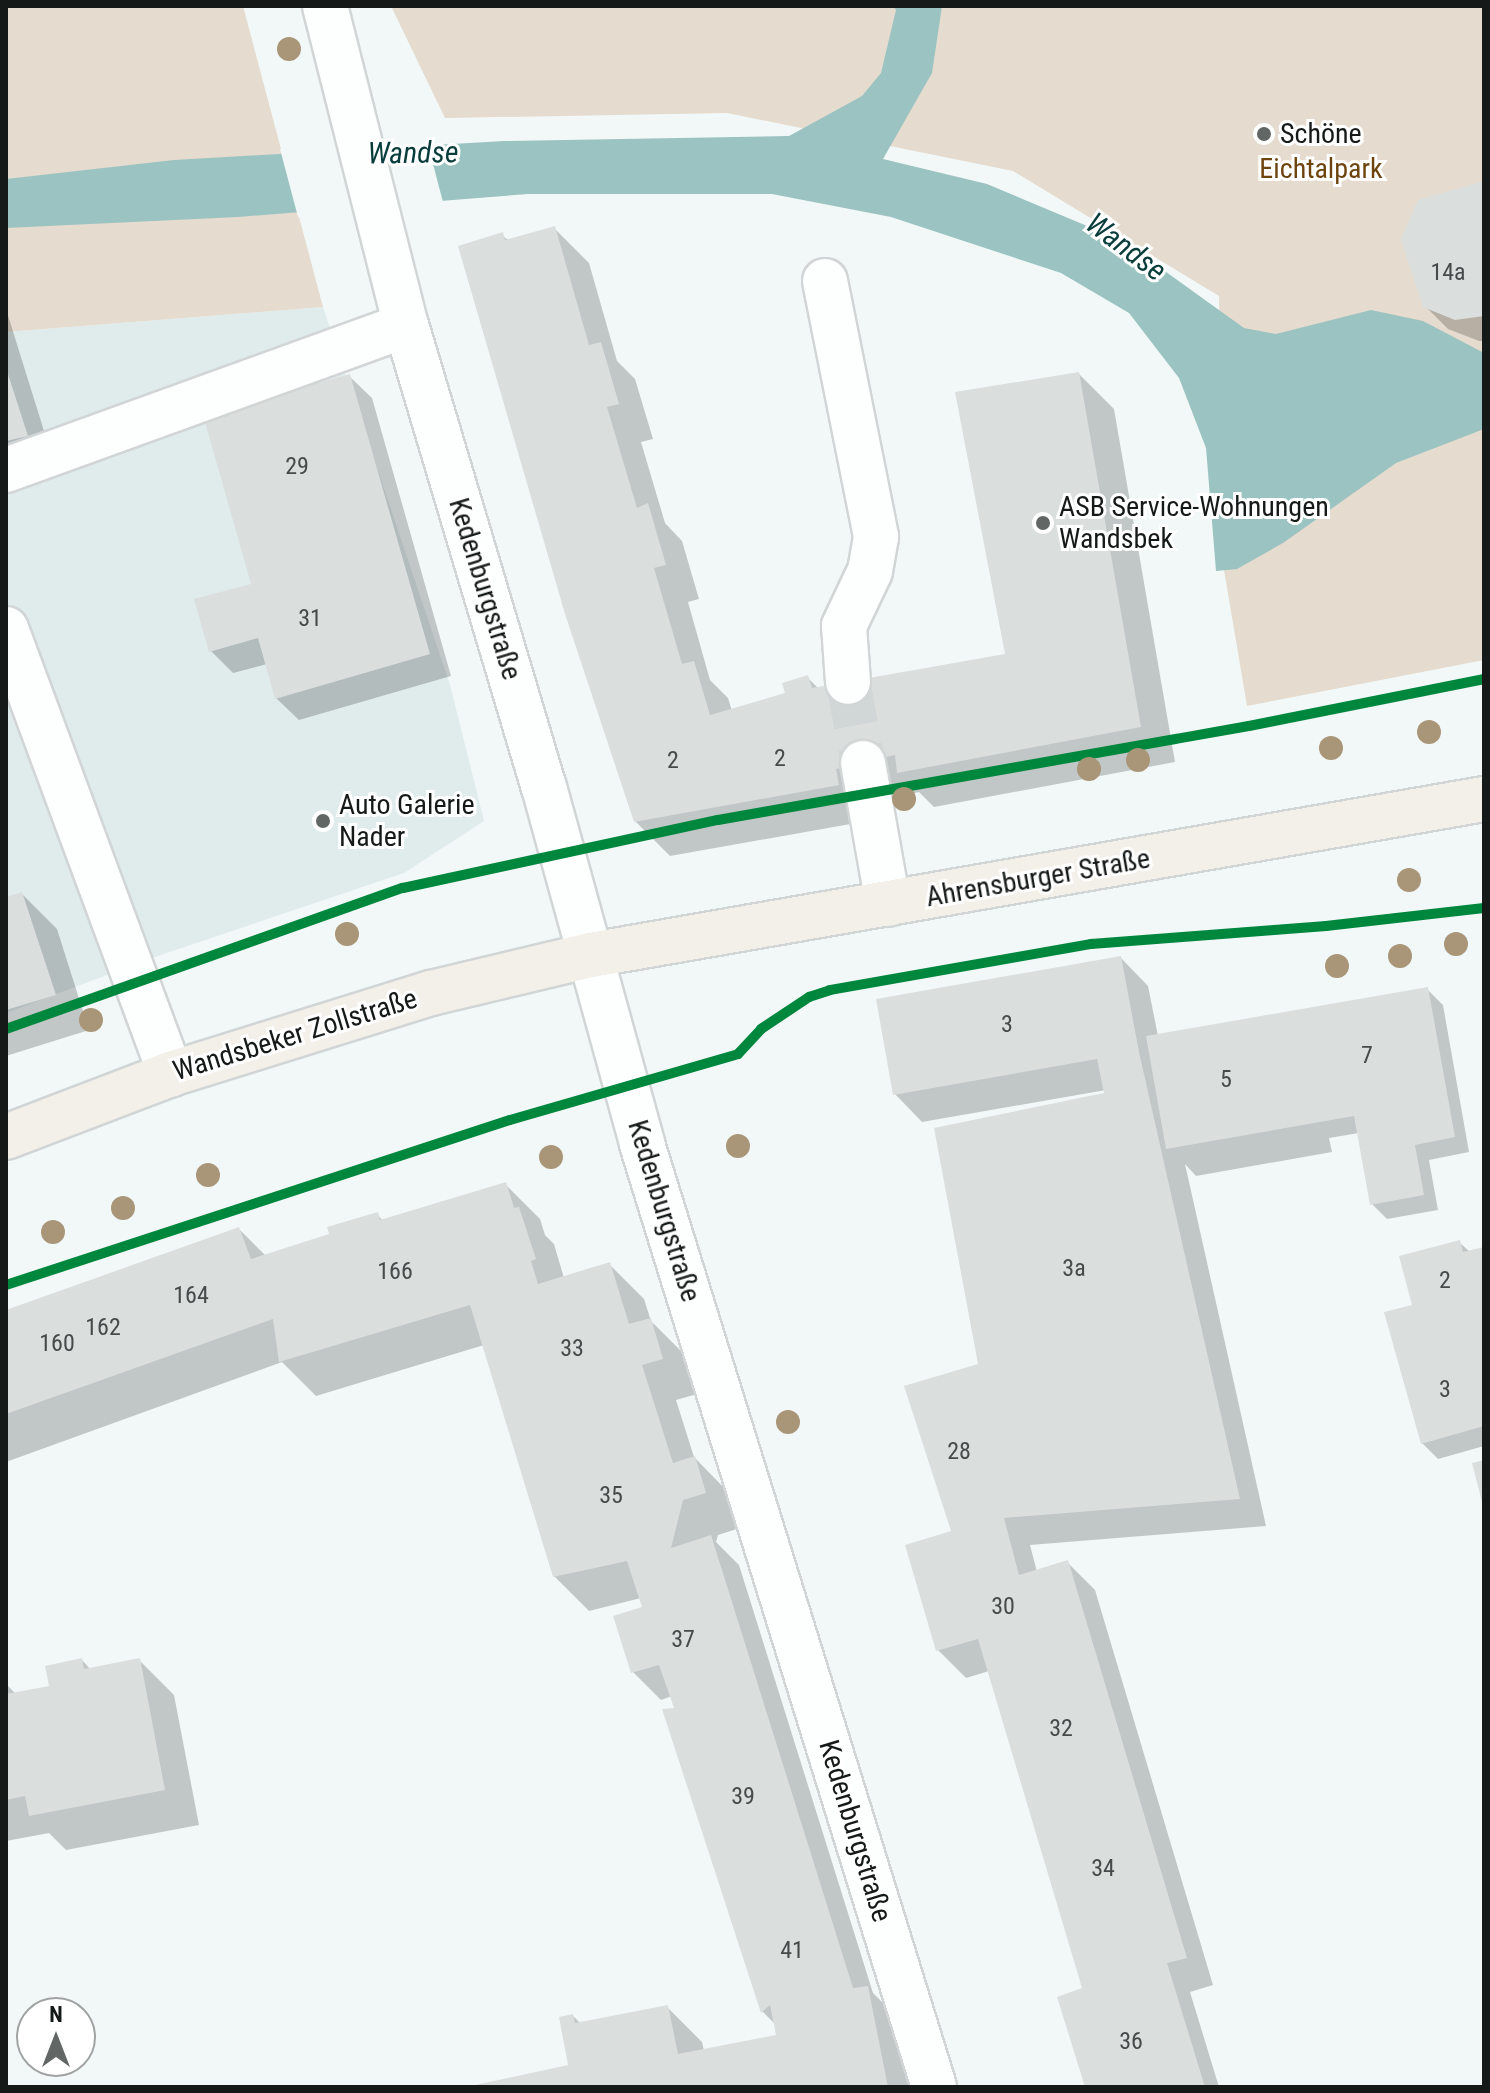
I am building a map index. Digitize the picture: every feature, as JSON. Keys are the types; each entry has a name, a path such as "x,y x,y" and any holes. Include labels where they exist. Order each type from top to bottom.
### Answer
{"main road":[{"name":"Ahrensburger Straße","path":"591,955 1484,799"},
{"name":"Wandsbeker Zollstraße","path":"6,1137 171,1074 431,993 591,955"}],"street":[{"name":"Kedenburgstraße","path":"325,6 347,104 406,325 591,955 642,1144 934,2087"},
{"path":"825,281 876,537 870,571 844,626 848,682"},
{"path":"6,470 406,325"},
{"path":"6,629 171,1074"},
{"path":"863,763 888,904"}],"shaded area":[{"path":"323,307 450,685 484,821 404,873 152,958 6,1013 6,332"}],"green space":[{"path":"6,6 243,6 323,307 6,332"},
{"name":"Eichtalpark","path":"391,6 1484,6 1484,660 1247,706 1224,570 1219,296 1013,171 727,113 445,118"}],"water":[{"name":"Wandse","path":"893,6 942,6 932,73 883,159 987,184 1123,241 1244,328 1276,334 1371,310 1423,321 1484,353 1484,429 1396,463 1283,543 1237,569 1216,571 1206,448 1179,378 1129,313 1061,273 891,217 772,194 528,194 238,217 6,228 6,179 174,160 504,141 789,136 862,96 881,73 896,10"}],"pier":[{"path":"427,141 444,206 298,217 280,149"}],"building":[{"path":"1484,181 1484,316 1455,320 1423,307 1401,239 1418,200"},
{"path":"555,226 589,345 601,342 619,404 607,407 637,508 648,503 666,565 654,568 682,664 694,661 710,715 785,693 782,683 808,675 812,688 1005,654 955,392 1079,372 1141,727 897,773 895,755 836,769 839,785 634,822 565,614 458,246 503,232 505,240"},
{"path":"6,368 28,436 6,441"},
{"path":"350,374 430,654 275,699 258,638 209,652 194,599 251,584 203,415"},
{"path":"22,892 56,995 6,1010 6,897"},
{"path":"1121,956 1139,1052 1240,1499 1004,1518 1019,1575 1068,1560 1187,1958 1167,1963 1205,2087 1085,2087 1057,1997 1082,1988 978,1639 936,1651 905,1545 951,1531 904,1386 978,1364 934,1128 1104,1093 1097,1059 893,1095 876,999"},
{"path":"1428,987 1455,1137 1415,1145 1424,1195 1370,1205 1354,1116 1166,1149 1146,1036"},
{"path":"506,1182 514,1208 519,1207 536,1259 531,1261 538,1284 610,1262 629,1324 651,1318 663,1359 642,1365 673,1463 695,1456 706,1493 683,1500 671,1548 711,1535 853,1988 868,1986 888,2087 466,2087 568,2065 559,2017 573,2014 575,2023 668,2005 678,2054 776,2035 770,2005 761,2013 662,1709 674,1708 659,1665 631,1673 613,1616 642,1607 627,1561 553,1577 470,1305 279,1362 273,1319 6,1414 6,1310 239,1227 251,1259 329,1234 327,1227 378,1212 380,1220"},
{"path":"1460,1240 1463,1252 1484,1247 1484,1426 1421,1444 1384,1312 1412,1305 1399,1256"},
{"path":"1484,1460 1484,1506 1483,1506 1472,1463"},
{"path":"82,1658 84,1669 140,1658 165,1790 29,1816 25,1796 6,1800 6,1694 49,1686 45,1666"}],"tunnel":[{"path":"848,682 863,763"}],"cycle path":[{"path":"6,1029 403,888 718,820 1249,726 1484,679"},
{"path":"6,1285 510,1120 738,1054 761,1029 809,997 830,990 1091,944 1326,926 1484,908"}],"place":[{"name":"Schöne","path":"1264,134"},
{"name":"ASB Service-Wohnungen Wandsbek","path":"1043,523"},
{"name":"Auto Galerie Nader","path":"323,821"}]}
